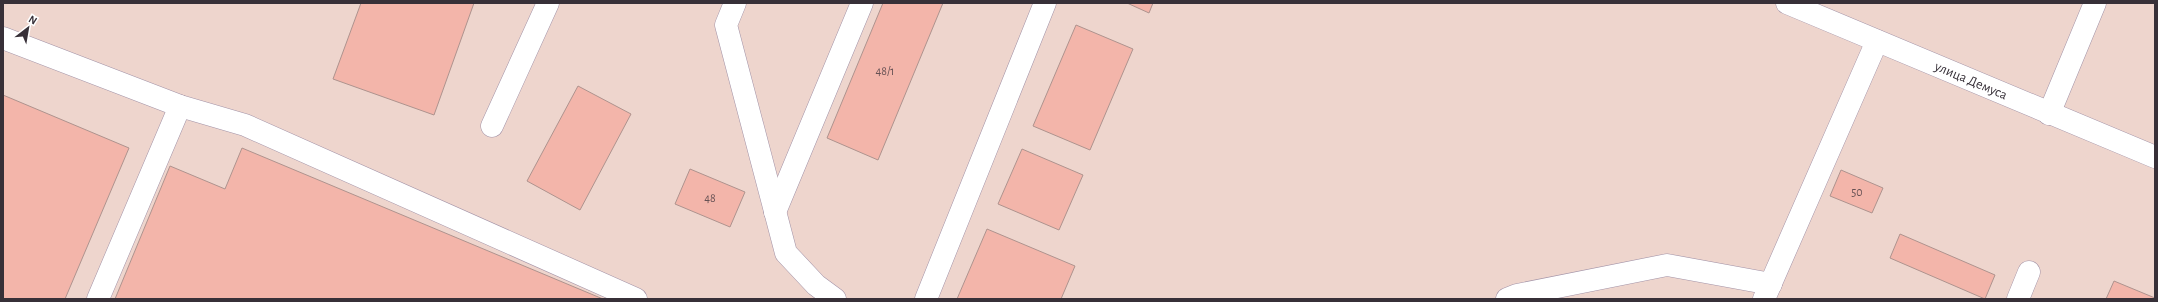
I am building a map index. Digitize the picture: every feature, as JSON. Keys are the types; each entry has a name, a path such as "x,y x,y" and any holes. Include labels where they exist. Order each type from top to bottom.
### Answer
{"street":[{"path":"492,126 548,3"},
{"path":"735,3 726,25 786,253 816,285 835,299"},
{"path":"775,212 862,3"},
{"path":"926,299 1045,3"},
{"name":"улица Демуса","path":"1787,3 1813,8 1877,41 2155,157"},
{"path":"2049,114 2095,3"},
{"path":"3,38 180,106 245,125 636,299"},
{"path":"1507,299 1517,295 1667,265 1767,291 1877,41"},
{"path":"98,299 180,106"},
{"path":"2018,299 2029,272"}],"shaded area":[{"path":"3,3 2155,3 2155,299 3,299"}],"building":[{"path":"361,3 474,3 434,115 333,79"},
{"path":"883,3 943,3 878,160 827,138"},
{"path":"1127,3 1153,3 1149,13"},
{"path":"1076,25 1133,49 1090,150 1033,126"},
{"path":"578,86 631,114 580,210 527,181"},
{"path":"3,95 129,148 65,299 3,299"},
{"path":"242,148 603,299 115,299 170,166 225,189"},
{"path":"1022,149 1083,175 1059,230 998,204"},
{"path":"690,169 745,192 730,227 675,204"},
{"path":"1841,170 1883,188 1872,213 1830,196"},
{"path":"987,229 1075,266 1061,299 957,299"},
{"path":"1900,234 1995,275 1985,299 1890,258"},
{"path":"2114,281 2155,298 2155,299 2106,299"}]}
